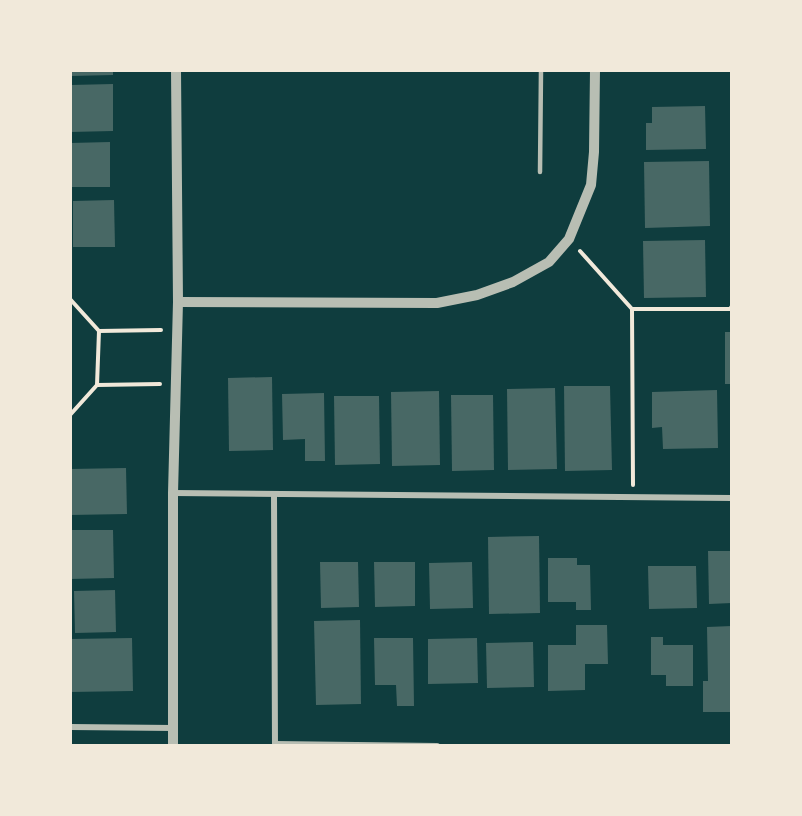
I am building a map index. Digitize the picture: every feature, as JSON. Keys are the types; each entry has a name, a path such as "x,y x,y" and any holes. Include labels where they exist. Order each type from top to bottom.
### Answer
{"street":[{"path":"173,746 173,493 178,302 176,70"},
{"path":"178,302 437,303 477,295 513,282 549,262 569,239 591,185 594,152 595,70"},
{"path":"173,493 732,498"},
{"path":"274,495 275,745 437,746"},
{"path":"70,727 172,728"}],"lane":[{"path":"540,172 541,70"}],"path":[{"path":"569,239 632,309 633,498"},
{"path":"70,299 99,331 97,385 70,415"},
{"path":"632,309 730,309 732,306"},
{"path":"99,331 177,329"},
{"path":"97,385 176,384"}],"building":[{"path":"71,70 113,70 113,75 71,76"},
{"path":"113,84 113,131 70,132 70,85"},
{"path":"705,106 706,149 646,150 646,123 652,123 652,107"},
{"path":"110,142 110,187 70,187 70,143"},
{"path":"709,161 710,226 645,228 644,162"},
{"path":"114,200 115,247 73,247 73,201"},
{"path":"705,240 706,297 644,298 643,241"},
{"path":"725,332 732,332 732,384 725,384"},
{"path":"272,377 273,450 229,451 228,378"},
{"path":"564,386 610,386 612,470 565,471"},
{"path":"555,388 557,469 508,470 507,389"},
{"path":"717,390 718,448 663,449 662,427 652,428 652,392"},
{"path":"439,391 440,465 392,466 391,392"},
{"path":"324,393 325,461 305,461 305,439 283,440 282,394"},
{"path":"451,395 493,395 494,470 452,471"},
{"path":"334,396 379,396 380,464 335,465"},
{"path":"126,468 127,514 70,515 70,469"},
{"path":"72,530 113,530 114,578 70,579"},
{"path":"539,536 540,613 489,614 488,537"},
{"path":"708,551 732,551 732,603 709,604"},
{"path":"548,558 577,558 577,565 590,565 591,610 576,610 576,602 548,602"},
{"path":"320,562 358,562 359,607 321,608"},
{"path":"374,562 415,562 415,606 375,607"},
{"path":"472,562 473,608 430,609 429,563"},
{"path":"648,566 696,566 697,608 649,609"},
{"path":"115,590 116,632 75,633 74,591"},
{"path":"360,620 361,704 316,705 314,621"},
{"path":"576,625 607,625 608,664 585,664 585,690 548,691 548,645 576,645"},
{"path":"732,626 732,712 703,712 703,681 708,681 707,627"},
{"path":"651,637 663,637 663,645 693,645 693,686 666,686 666,675 651,675"},
{"path":"132,638 133,691 70,692 70,639"},
{"path":"374,638 413,638 414,706 397,706 396,685 375,685"},
{"path":"477,638 478,683 428,684 428,639"},
{"path":"533,642 534,687 487,688 486,643"}]}
